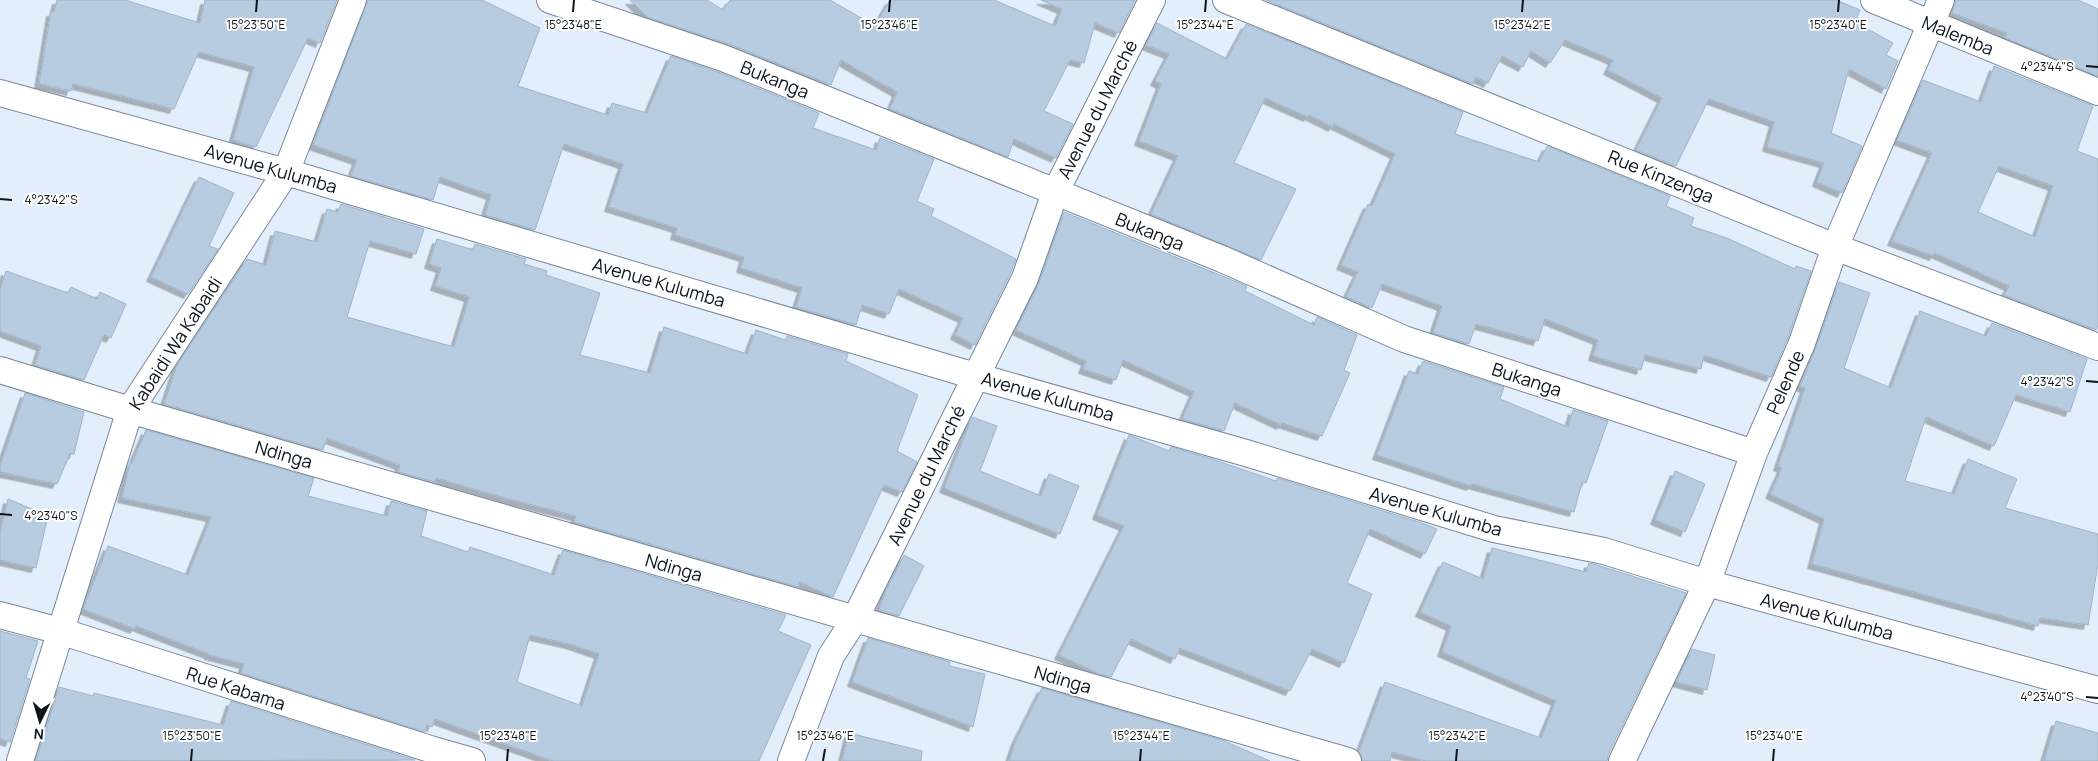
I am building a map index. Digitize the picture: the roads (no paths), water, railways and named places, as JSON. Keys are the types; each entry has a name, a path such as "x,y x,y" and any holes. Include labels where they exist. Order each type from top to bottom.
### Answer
{"street":[{"name":"Kabaidi Wa Kabaidi","path":"20,761 130,410 286,172 353,0"},
{"name":"Bukanga","path":"550,0 723,58 1222,259 1404,339 1754,453"},
{"name":"Avenue du Marché","path":"791,761 831,656 855,619 1025,278 1055,193 1152,0"},
{"name":"Rue Kinzenga","path":"1226,0 1835,247 2098,347"},
{"name":"Malemba","path":"1874,0 2098,92"},
{"name":"Pelende","path":"1622,761 1707,583 1754,453 1802,343 1835,247 1941,0"},
{"name":"Avenue Kulumba","path":"0,93 286,172 975,376 1246,453 1494,529 1604,551 1707,583 2098,690"},
{"name":"Ndinga","path":"0,370 130,410 1348,761"},
{"name":"Rue Kabama","path":"0,615 60,631 472,761"}]}
